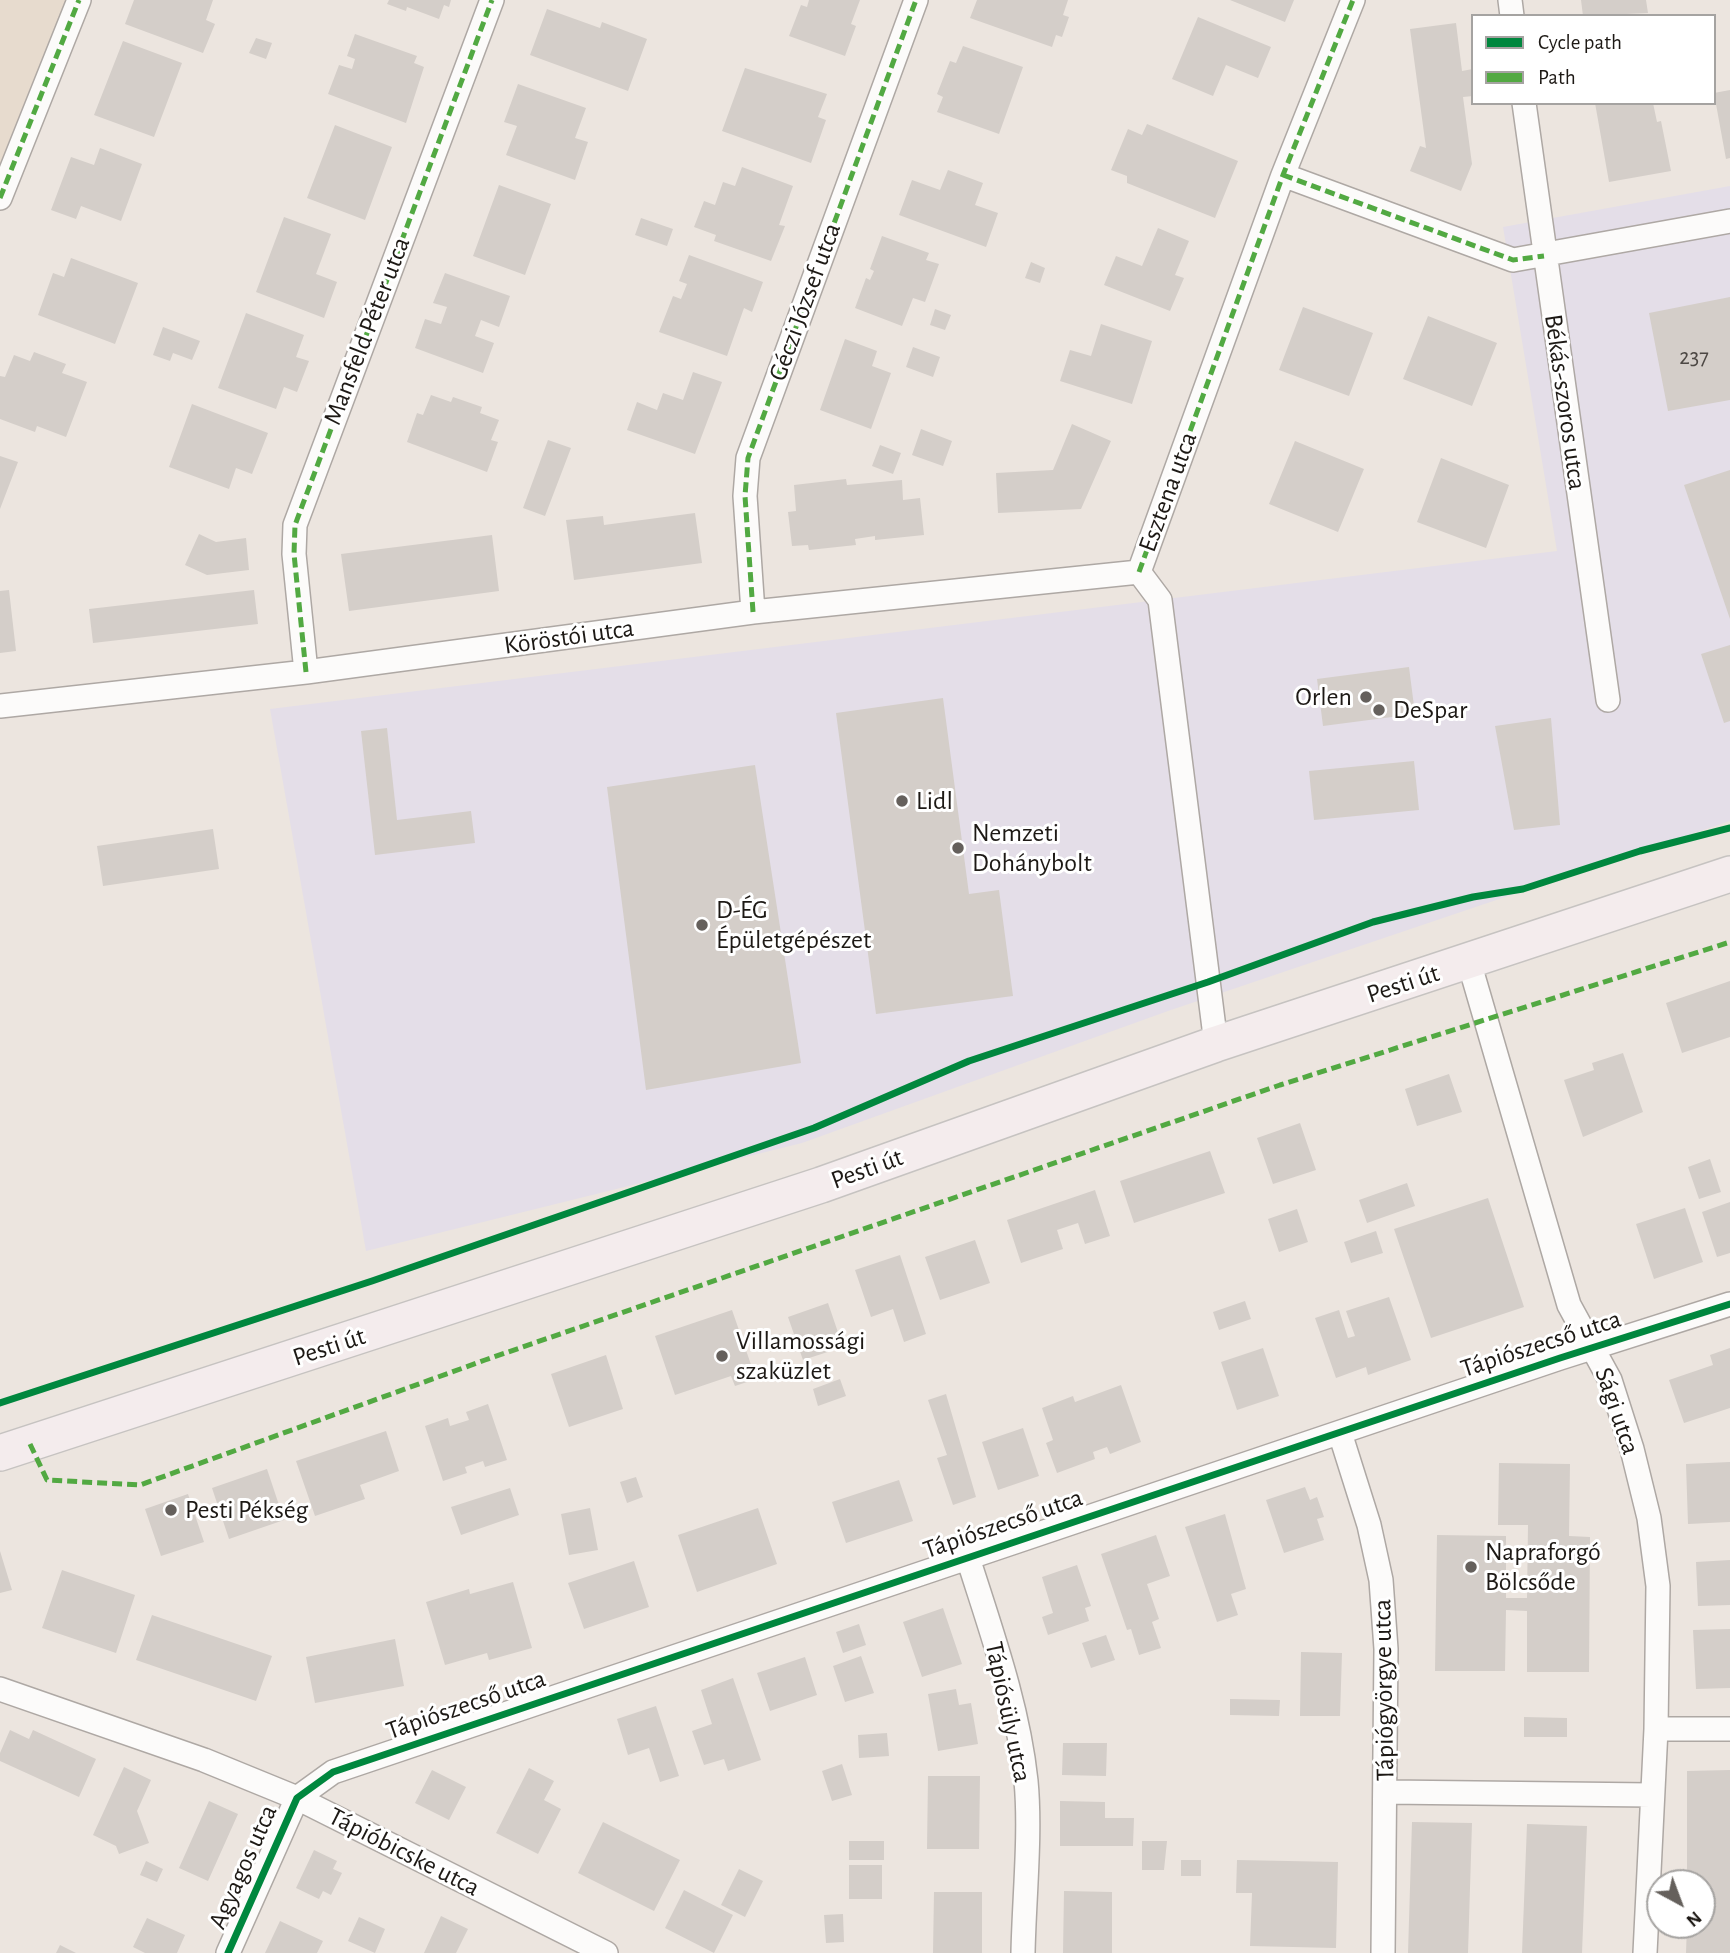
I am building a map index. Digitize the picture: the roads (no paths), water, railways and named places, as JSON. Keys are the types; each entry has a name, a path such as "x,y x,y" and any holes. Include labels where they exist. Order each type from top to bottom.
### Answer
{"main road":[{"name":"Pesti út","path":"0,1453 821,1185 1216,1044 1730,874"}],"street":[{"path":"0,198 79,0"},
{"name":"Mansfeld Péter utca","path":"306,672 294,554 295,525 492,0"},
{"name":"Géczi József utca","path":"753,612 746,496 748,458 916,0"},
{"name":"Esztena utca","path":"1216,1044 1160,600 1139,572 1283,175 1353,0"},
{"name":"Békás-szoros utca","path":"1524,105 1608,700"},
{"path":"1283,175 1513,260 1544,257 1730,221"},
{"name":"Köröstói utca","path":"0,706 306,672 753,612 1139,572"},
{"name":"Sági utca","path":"1469,962 1569,1304 1610,1380 1632,1449 1648,1518 1658,1586 1656,1729 1645,1953"},
{"name":"Tápiószecső utca","path":"297,1798 332,1772 1730,1304"},
{"name":"Tápiógyörgye utca","path":"1340,1433 1369,1525 1381,1580 1386,1649 1387,1792 1383,1953"},
{"name":"Tápiósüly utca","path":"968,1558 1000,1658 1022,1754 1026,1785 1024,1953"},
{"name":"Tápióbicske utca","path":"0,1689 204,1760 297,1798 606,1953"},
{"path":"1656,1729 1730,1729"},
{"path":"1387,1792 1651,1795"},
{"name":"Agyagos utca","path":"228,1953 297,1798"}],"place":[{"name":"Orlen","path":"1366,697"},
{"name":"DeSpar","path":"1379,710"},
{"name":"Lidl","path":"902,801"},
{"name":"Nemzeti Dohánybolt","path":"958,848"},
{"name":"D-ÉG Épületgépészet","path":"702,925"},
{"name":"Villamossági szaküzlet","path":"722,1356"},
{"name":"Pesti Pékség","path":"171,1510"},
{"name":"Napraforgó Bölcsőde","path":"1471,1567"}]}
